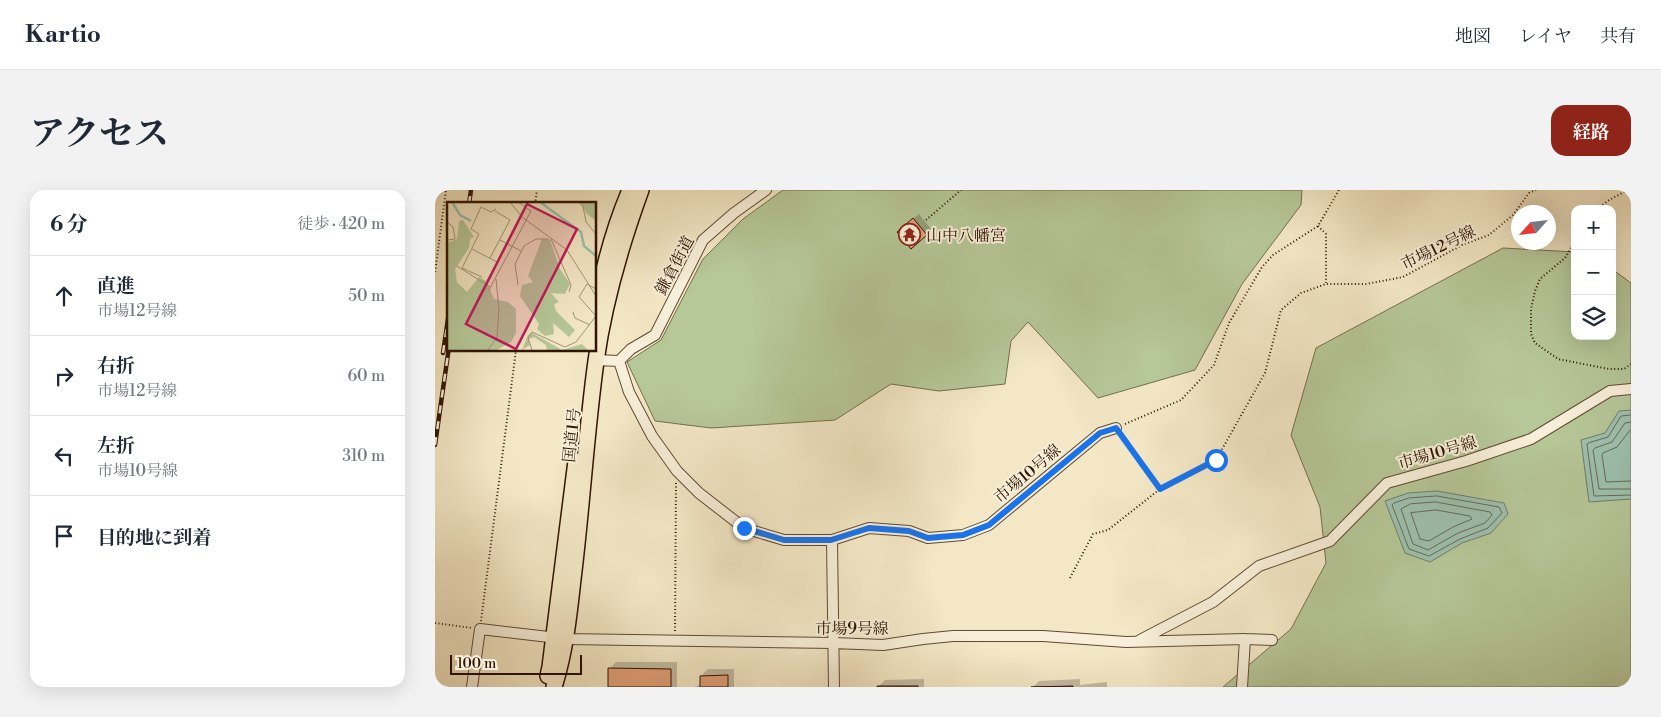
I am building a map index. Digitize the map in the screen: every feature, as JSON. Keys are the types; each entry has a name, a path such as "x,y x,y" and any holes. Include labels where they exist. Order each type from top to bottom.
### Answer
{"highway":[{"path":"596,311 600,285 618,218 630,190"},
{"name":"国道1号","path":"596,344 623,241 641,190"},
{"name":"国道1号","path":"554,687 593,355"},
{"name":"国道1号","path":"545,687 560,639"}],"street":[{"name":"鎌倉街道","path":"619,361 631,349 655,335 703,240 734,213 766,190"},
{"path":"593,355 619,361"},
{"name":"市場10号線","path":"619,361 629,392 648,427 677,471 699,493 744,528 784,540 831,540 869,528 909,531 928,538 963,535 989,525 1100,433 1116,428"},
{"name":"市場10号線","path":"1138,641 1213,602 1259,566 1330,541 1387,483 1466,461 1531,438 1610,391 1631,389"},
{"path":"831,540 834,606 834,687"},
{"path":"472,687 480,628"},
{"name":"市場9号線","path":"480,628 560,639 883,645 953,636 1043,636 1108,641 1272,640"},
{"path":"1242,687 1245,639"}],"path":[{"path":"435,272 446,190"},
{"path":"926,220 961,190"},
{"path":"1160,489 1116,428 1181,400 1214,365 1229,323 1262,267 1273,255 1318,226 1339,190"},
{"name":"市場12号線","path":"1070,578 1093,534 1108,530 1160,489 1216,460 1265,373 1281,310 1301,293 1326,284 1366,284 1403,277 1462,245 1489,235 1513,215 1529,193 1536,190"},
{"path":"1602,205 1628,190"},
{"path":"1318,226 1326,234 1326,284"},
{"path":"1571,248 1565,258 1540,279 1535,290 1531,309 1531,334 1535,343 1558,359 1609,369 1624,369 1631,364"},
{"path":"435,623 480,628 516,351"},
{"path":"675,640 677,471"}],"shaded area":[{"path":"783,190 1302,190 1301,205 1242,284 1195,370 1098,398 1028,322 1011,341 1005,384 939,391 891,384 835,420 711,428 655,421 627,362 661,340 703,259 743,219"},
{"path":"1503,248 1511,248 1511,250 1571,252 1571,340 1616,340 1616,272 1631,283 1631,687 1223,687 1291,629 1326,563 1320,507 1291,435 1316,348"}],"water":[{"path":"1631,410 1631,499 1589,502 1581,440 1605,433 1619,411"},
{"path":"1437,491 1504,503 1508,514 1491,533 1462,543 1430,562 1405,553 1385,501 1408,493"}],"building":[{"path":"913,218 927,235 911,249 897,232"},
{"path":"608,668 671,669 671,687 608,687"},
{"path":"728,675 728,687 700,687 700,676"},
{"path":"918,686 918,687 877,687"},
{"path":"1073,686 1073,687 1031,687"}],"railway":[{"path":"469,202 471,190"},
{"path":"443,353 447,326"},
{"path":"435,445 448,351"}],"place":[{"name":"山中八幡宮","path":"910,235"}],"route":[{"path":"744,528 784,540 831,540 869,528 909,531 928,538 963,535 989,525 1100,433 1116,428 1160,489 1216,460"}]}
